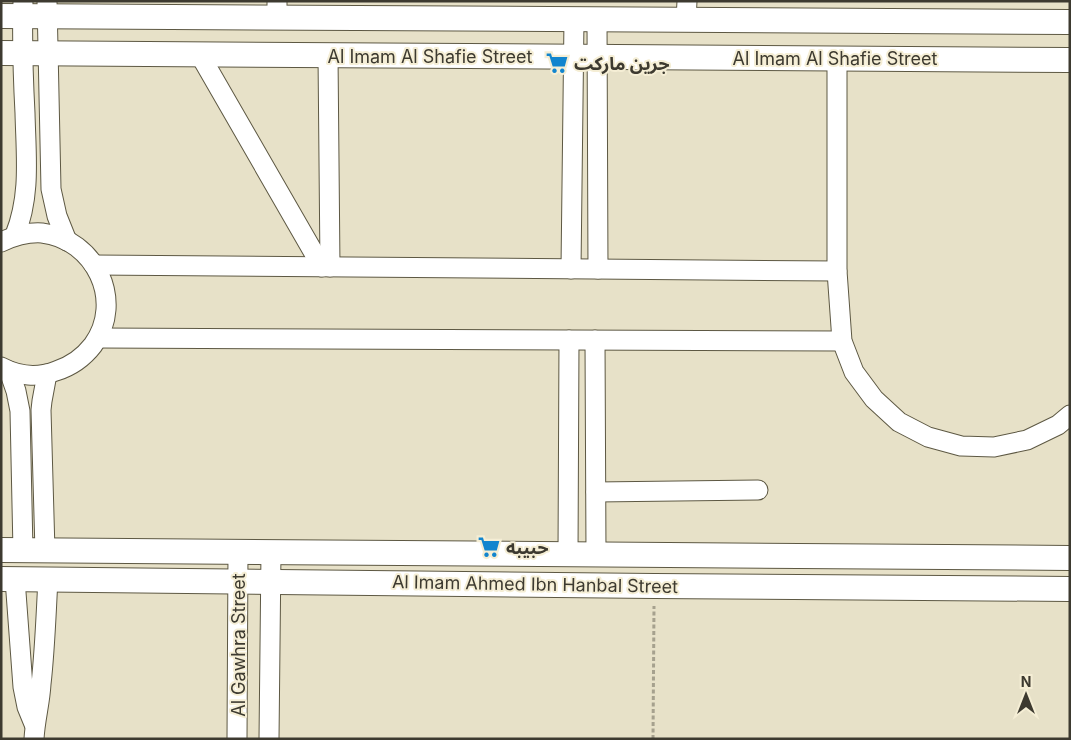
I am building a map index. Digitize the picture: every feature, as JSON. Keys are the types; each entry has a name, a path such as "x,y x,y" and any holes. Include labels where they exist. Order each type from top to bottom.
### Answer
{"street":[{"name":"Al Imam Al Shafie Street","path":"16,11 47,9 277,9 585,19 686,10 1070,22"},
{"path":"47,9 51,190 57,216 67,241"},
{"path":"8,239 23,212 27,187 12,53 16,11"},
{"path":"571,269 573,57 585,19"},
{"path":"585,19 597,57 598,269"},
{"name":"Al Imam Al Shafie Street","path":"12,53 1070,60"},
{"path":"200,55 326,267"},
{"path":"326,267 328,55"},
{"path":"837,58 836,271 842,341 854,372 874,399 899,422 928,437 961,446 994,447 1027,440 1058,425 1070,415"},
{"path":"5,369 28,375 47,374 68,368 85,355 98,338 104,324 106,309 106,293 102,278 82,251 67,241 42,233 28,233 8,239"},
{"path":"94,265 836,271"},
{"path":"98,338 842,341"},
{"path":"568,554 569,340"},
{"path":"595,340 596,554"},
{"path":"5,369 16,391 20,411 23,550"},
{"path":"23,550 47,374"},
{"path":"596,492 758,490"},
{"name":"Al Imam Ahmed Ibn Hanbal Street","path":"23,550 1070,558"},
{"name":"Al Gawhra Street","path":"237,739 238,552"},
{"name":"Al Gawhra Street","path":"270,739 271,552"},
{"path":"694,586 695,555"},
{"path":"8,579 23,688 34,732"},
{"name":"Al Imam Ahmed Ibn Hanbal Street","path":"8,579 654,586 1070,588"},
{"path":"34,732 43,667 48,579"}],"path":[{"path":"653,739 654,586"}],"place":[{"name":"جرين ماركت","path":"557,63"},
{"name":"حبيبه","path":"489,547"}]}
